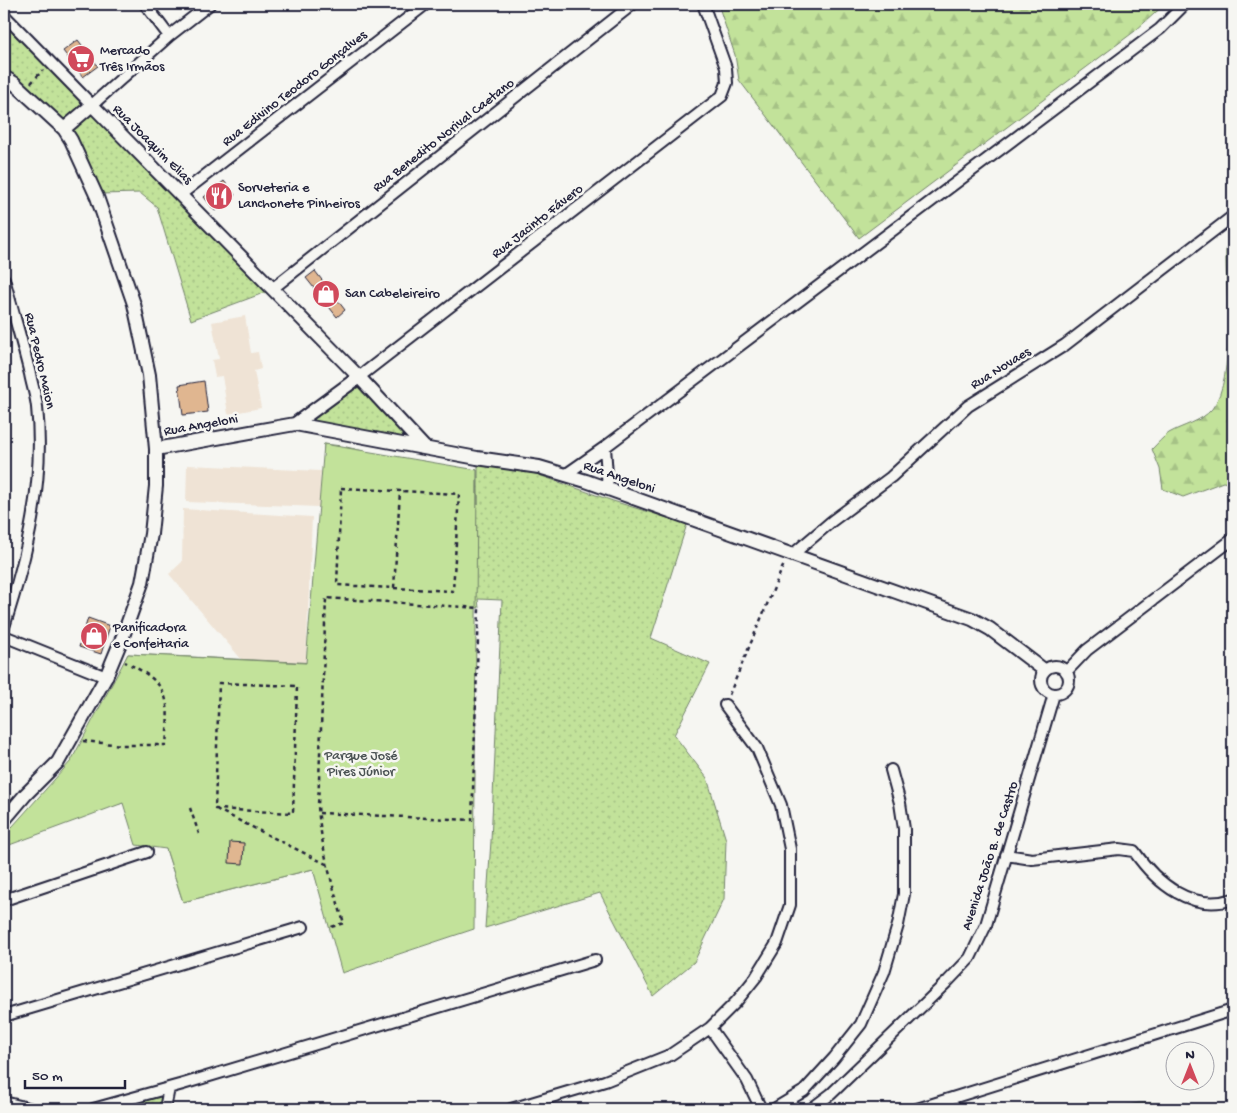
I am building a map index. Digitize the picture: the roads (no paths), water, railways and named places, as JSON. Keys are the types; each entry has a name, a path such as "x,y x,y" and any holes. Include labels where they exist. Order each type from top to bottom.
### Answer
{"street":[{"path":"145,4 169,36"},
{"path":"59,125 92,105 169,36 210,4"},
{"name":"Rua Edivino Teodoro Gonçalves","path":"180,195 426,4"},
{"name":"Rua Benedito Norival Caetano","path":"272,289 633,4"},
{"name":"Rua Jacinto Fávero","path":"359,377 722,96 727,83 726,68 703,4"},
{"path":"565,475 605,448 1160,29 1186,4"},
{"name":"Rua Joaquim Elias","path":"4,15 359,377 424,447"},
{"path":"4,77 23,91 59,125 71,140 97,197 134,304 149,375 156,449 156,486 153,515 142,583 124,636 106,677 58,762 26,794 4,820"},
{"name":"Rua Novaes","path":"790,554 891,477 968,406 1065,345 1233,216"},
{"name":"Rua Pedro Maion","path":"4,279 21,335 37,407 38,469 32,522 20,578 4,627"},
{"path":"295,424 359,377"},
{"name":"Rua Angeloni","path":"156,449 295,424 477,458 539,467 608,489 972,619 990,629 1044,670"},
{"path":"605,448 608,489"},
{"path":"1067,671 1087,650 1233,539"},
{"path":"4,636 106,677"},
{"path":"1053,665 1058,665 1067,671 1069,683 1066,689 1061,693 1054,694 1045,690 1042,685 1041,675 1044,670 1053,665"},
{"name":"Avenida João B. de Castro","path":"811,1109 831,1094 970,958 986,925 1054,694"},
{"path":"510,1109 605,1082 670,1055 710,1028 756,977 777,943 790,904 790,849 781,805 757,748 725,705"},
{"path":"774,1109 804,1091 834,1058 861,1024 884,972 898,925 904,894 904,829 900,803 891,770"},
{"path":"1006,855 1032,858 1118,849 1134,851 1155,876 1174,892 1197,902 1220,904 1233,899"},
{"path":"4,900 147,852"},
{"path":"4,1016 303,927"},
{"path":"93,1109 595,960"},
{"path":"917,1109 1233,1010"},
{"path":"710,1028 746,1080 761,1109"},
{"path":"164,1109 169,1088"},
{"path":"4,1102 32,1109"}],"place":[{"name":"Mercado Três Irmãos","path":"81,59"},
{"name":"Sorveteria e Lanchonete Pinheiros","path":"219,196"},
{"name":"San Cabeleireiro","path":"326,294"},
{"name":"Panificadora e Confeitaria","path":"94,636"}],"park label":[{"name":"Parque José Pires Júnior","path":"361,764"}]}
